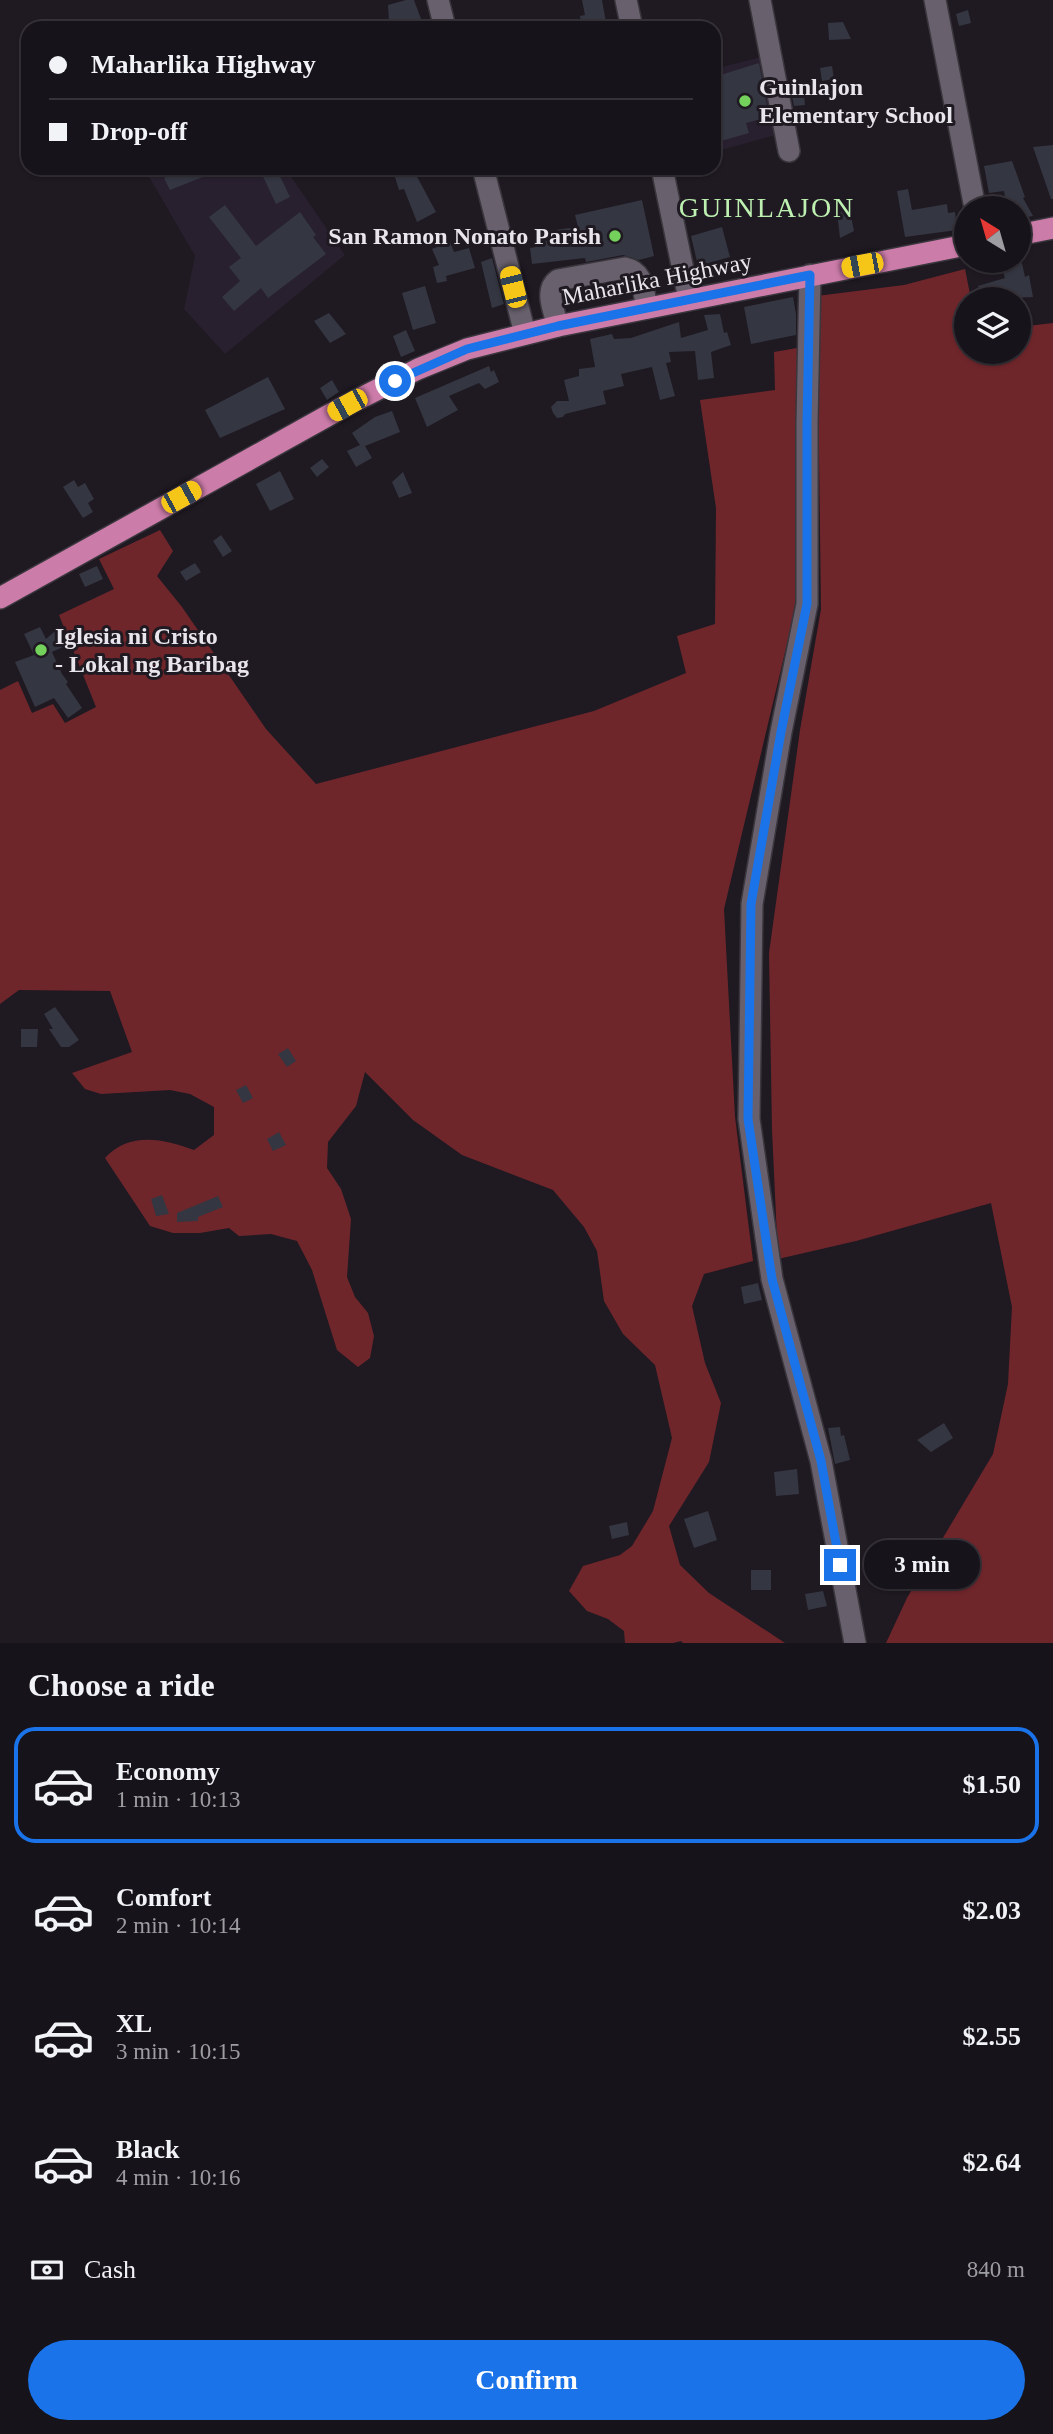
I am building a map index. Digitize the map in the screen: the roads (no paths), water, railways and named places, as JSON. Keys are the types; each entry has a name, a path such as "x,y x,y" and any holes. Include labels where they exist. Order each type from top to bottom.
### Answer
{"highway":[{"path":"1031,232 1053,228"},
{"name":"Maharlika Highway","path":"0,598 359,399 418,369 467,349 558,326 954,247"}],"street":[{"path":"438,0 444,21"},
{"path":"626,0 630,21"},
{"path":"760,0 789,151"},
{"path":"935,0 973,196"},
{"path":"484,175 525,334"},
{"path":"663,175 690,299"},
{"path":"558,326 550,292 553,283 558,280 625,268 635,270 641,278 647,308"},
{"path":"810,275 807,604 751,904 748,1119 772,1279 821,1461 855,1643"}],"place":[{"name":"Guinlajon Elementary School","path":"745,101"},
{"name":"San Ramon Nonato Parish","path":"615,236"},
{"name":"Iglesia ni Cristo - Lokal ng Baribag","path":"41,650"}],"district":[{"name":"GUINLAJON","path":"767,207"}]}
